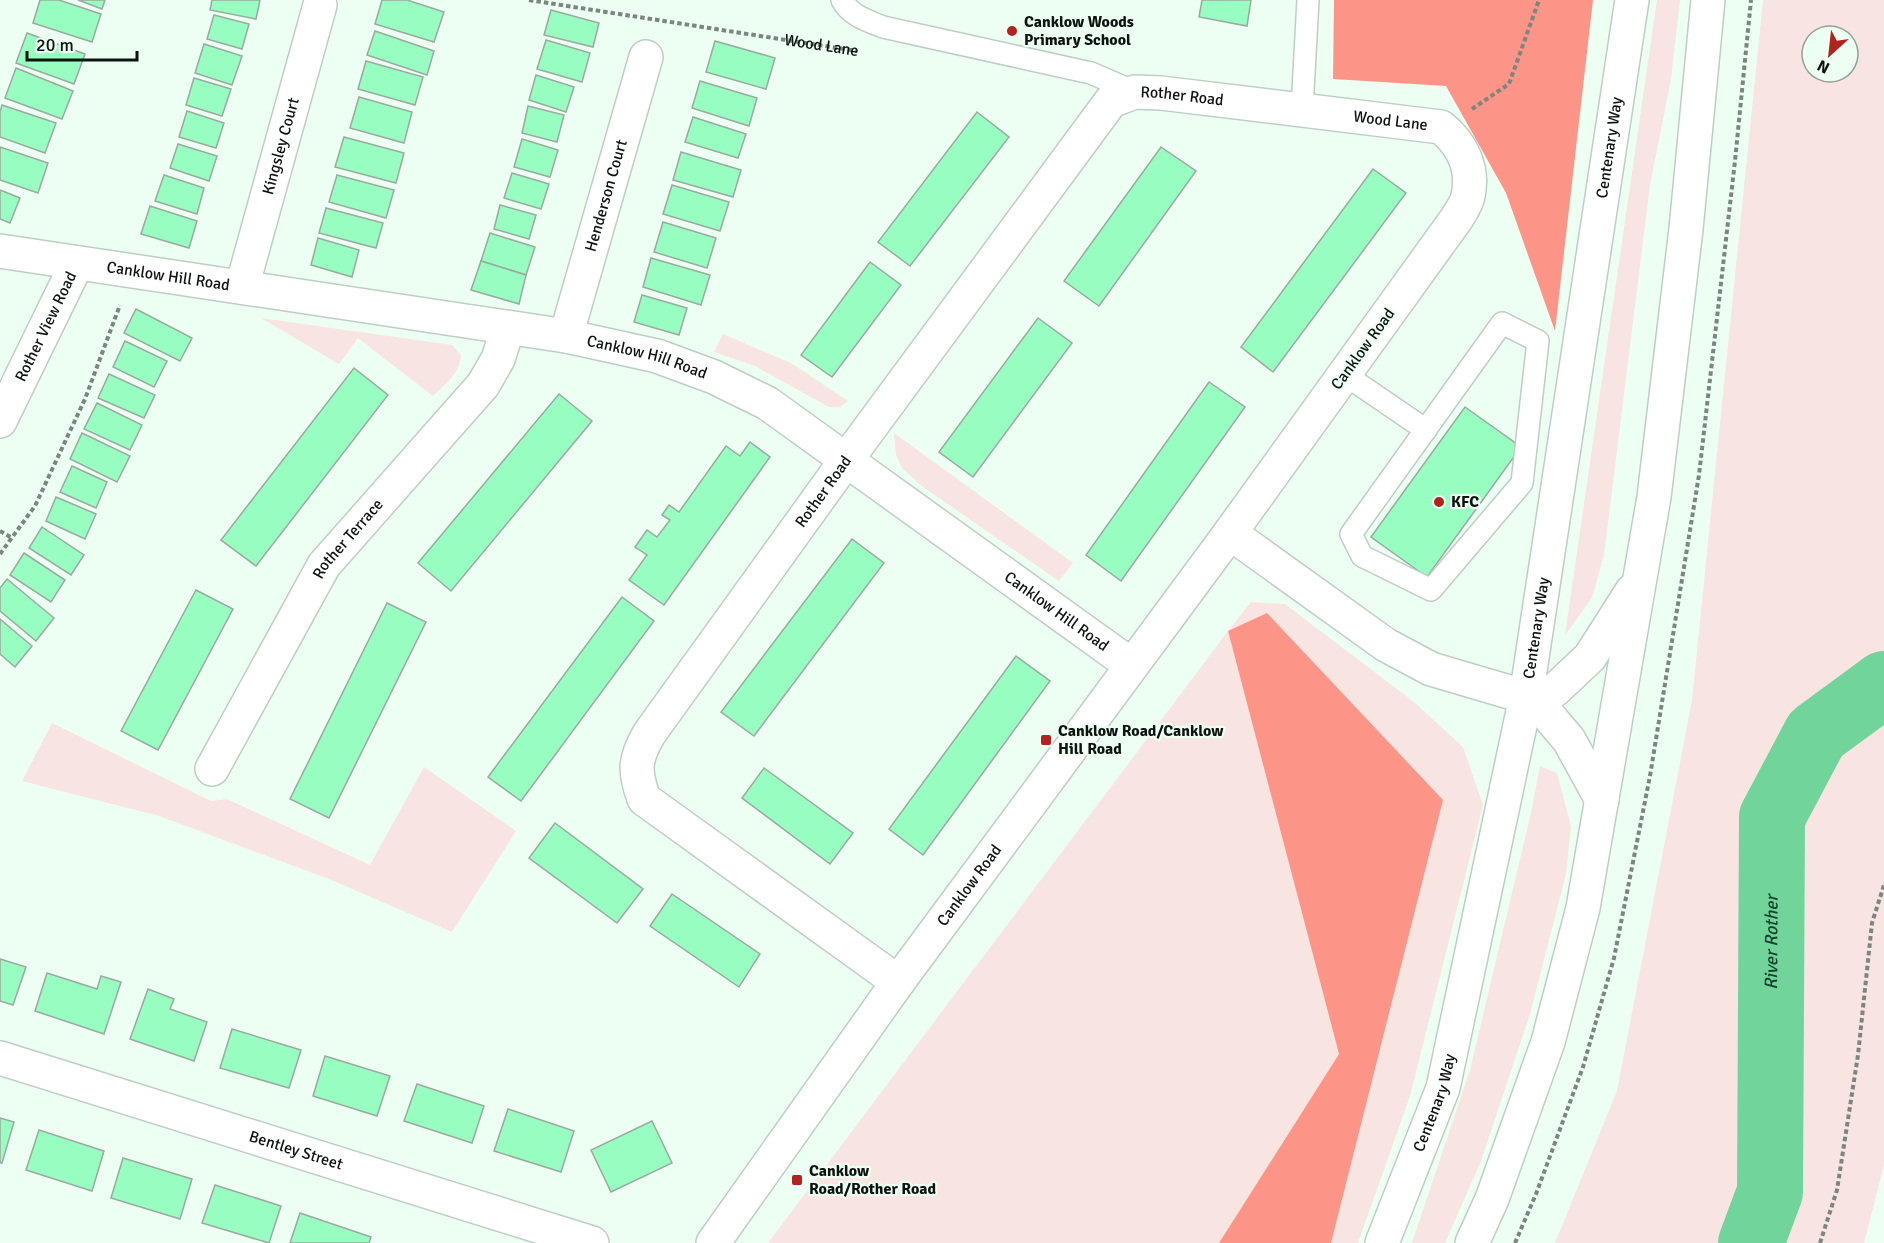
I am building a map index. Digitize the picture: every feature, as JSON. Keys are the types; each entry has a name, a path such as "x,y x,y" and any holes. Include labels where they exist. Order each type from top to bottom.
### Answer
{"street":[{"name":"Centenary Way","path":"1382,1243 1443,1088 1526,697 1632,0"},
{"path":"1472,1243 1492,1199 1548,1042 1583,908 1654,497 1684,252 1708,0"},
{"name":"Kingsley Court","path":"242,287 320,5"},
{"name":"Henderson Court","path":"566,336 646,57"},
{"name":"Rother Road","path":"898,981 644,798 635,767 640,749 847,459 1111,101 1135,92 1161,93 1302,110"},
{"name":"Wood Lane","path":"1302,110 1441,128 1455,138 1464,155"},
{"name":"Canklow Road","path":"713,1243 898,981 1230,533 1457,218 1468,197 1469,177 1464,155"},
{"name":"Canklow Hill Road","path":"0,251 566,336 657,356 714,377 767,404 847,459 1131,665"},
{"name":"Rother View Road","path":"0,421 77,263"},
{"name":"Rother Terrace","path":"212,769 324,565 483,385 498,358 508,328"},
{"path":"1230,533 1395,650 1431,669 1526,697 1546,713 1569,740 1602,800"},
{"path":"1526,697 1555,690 1590,657 1640,577"},
{"name":"Bentley Street","path":"0,1058 592,1243"}],"lane":[{"path":"842,0 847,9 859,17 883,27 1090,73 1135,92"},
{"path":"1302,110 1308,0"},
{"path":"1502,323 1538,341 1522,483 1431,590 1362,556 1350,534 1426,430 1502,323"},
{"path":"1344,374 1426,430"}],"path":[{"name":"Wood Lane","path":"529,0 863,51"},
{"path":"1441,128 1509,84 1539,0"},
{"path":"0,554 35,506 85,399 133,271"},
{"path":"0,531 12,538"},
{"path":"1820,1243 1837,1190 1858,1055 1872,923 1884,885"}],"shaded area":[{"path":"1334,0 1593,0 1555,331 1506,193 1446,86 1333,79"},
{"path":"1657,0 1680,0 1671,79 1650,185 1604,555 1592,598 1565,635"},
{"path":"1763,0 1884,0 1884,1165 1864,1243 1555,1243 1617,1091 1692,700"},
{"path":"261,318 452,345 461,355 460,362 451,378 433,396 358,338 339,364"},
{"path":"723,334 791,363 848,401 840,407 829,407 755,366 714,352"},
{"path":"894,433 1073,563 1059,581 923,487 902,468 896,455"},
{"path":"1251,602 1285,604 1414,702 1463,747 1483,805 1410,1096 1358,1243 1331,1243 1443,800 1228,631"},
{"path":"1267,613 1443,800 1331,1243 1219,1243 1339,1054 1228,631"},
{"path":"1228,631 1339,1054 1219,1243 768,1243"},
{"path":"52,723 211,801 227,799 370,865 424,767 516,831 452,932 329,879 159,816 22,781"},
{"path":"1540,766 1557,773 1571,826 1566,874 1530,1014 1481,1161 1445,1243 1412,1243 1470,1070"}],"building":[{"path":"40,0 59,0 101,14 92,42 33,23"},
{"path":"78,0 105,0 102,9"},
{"path":"212,0 260,0 256,19 210,10"},
{"path":"382,0 407,0 444,12 434,42 375,24"},
{"path":"1202,0 1251,0 1247,26 1199,17"},
{"path":"551,10 599,23 593,47 544,35"},
{"path":"214,15 249,24 242,49 207,39"},
{"path":"375,31 434,51 427,75 367,55"},
{"path":"27,33 85,54 74,84 16,63"},
{"path":"546,40 590,53 582,82 537,69"},
{"path":"715,41 775,58 766,89 706,72"},
{"path":"204,44 242,56 232,85 195,73"},
{"path":"366,61 423,77 415,105 358,89"},
{"path":"16,68 73,91 62,119 5,98"},
{"path":"536,75 574,87 566,112 529,100"},
{"path":"194,78 231,89 222,116 186,105"},
{"path":"700,81 757,98 749,126 692,108"},
{"path":"359,97 412,112 404,143 350,128"},
{"path":"2,105 56,123 45,153 0,137"},
{"path":"528,106 564,115 557,142 522,133"},
{"path":"187,111 224,123 216,148 179,137"},
{"path":"977,112 1009,137 910,266 878,242"},
{"path":"693,117 746,134 738,158 685,142"},
{"path":"344,137 404,153 396,183 335,167"},
{"path":"522,139 558,150 550,177 514,167"},
{"path":"178,144 217,156 209,181 170,168"},
{"path":"0,147 48,163 38,193 0,180"},
{"path":"1161,147 1196,171 1099,306 1064,281"},
{"path":"681,152 741,170 733,197 673,180"},
{"path":"1373,169 1406,193 1273,372 1241,347"},
{"path":"512,173 549,184 541,209 504,198"},
{"path":"164,175 204,188 197,214 155,201"},
{"path":"337,175 394,190 386,218 329,202"},
{"path":"672,185 729,202 720,231 663,214"},
{"path":"0,190 20,198 10,223 0,219"},
{"path":"500,205 536,215 529,239 494,229"},
{"path":"150,206 197,221 189,248 141,234"},
{"path":"326,208 383,223 376,248 319,233"},
{"path":"663,222 716,238 707,268 654,252"},
{"path":"490,233 535,247 526,275 481,261"},
{"path":"318,238 359,250 352,277 311,265"},
{"path":"651,258 710,275 701,305 643,287"},
{"path":"481,261 526,275 519,304 471,290"},
{"path":"870,262 901,285 832,377 801,355"},
{"path":"642,295 687,308 679,335 634,322"},
{"path":"136,309 192,338 180,361 124,333"},
{"path":"1038,318 1072,343 973,477 939,452"},
{"path":"125,341 167,361 154,387 113,367"},
{"path":"354,368 388,395 256,566 221,540"},
{"path":"109,374 155,395 144,418 98,398"},
{"path":"1209,382 1245,407 1121,581 1086,555"},
{"path":"559,394 592,421 451,591 418,563"},
{"path":"97,403 142,425 130,450 84,429"},
{"path":"1465,407 1521,447 1427,577 1371,537"},
{"path":"82,433 130,456 117,482 70,459"},
{"path":"750,442 770,457 664,605 629,580 647,555 635,547 647,530 657,537 670,520 662,515 669,505 679,512 726,446 740,456"},
{"path":"72,466 107,482 96,508 60,492"},
{"path":"56,497 96,514 85,539 46,521"},
{"path":"42,527 84,555 71,575 29,548"},
{"path":"852,539 884,563 754,736 721,712"},
{"path":"24,553 65,580 51,602 10,575"},
{"path":"7,579 54,618 36,641 0,611 0,588"},
{"path":"196,590 233,609 158,750 121,731"},
{"path":"622,597 654,621 521,801 488,777"},
{"path":"387,603 426,622 329,818 290,799"},
{"path":"0,619 32,646 15,667 0,654"},
{"path":"1016,656 1050,681 923,855 889,829"},
{"path":"764,768 853,833 830,864 742,798"},
{"path":"555,823 643,889 617,923 529,858"},
{"path":"672,894 760,954 739,987 650,926"},
{"path":"0,959 26,967 13,1005 0,1001"},
{"path":"47,973 97,989 101,976 121,982 104,1034 35,1011"},
{"path":"148,989 174,999 170,1009 207,1022 194,1061 130,1039"},
{"path":"232,1029 301,1050 289,1088 220,1068"},
{"path":"325,1056 390,1076 377,1116 313,1096"},
{"path":"417,1084 484,1106 472,1143 404,1121"},
{"path":"508,1109 574,1131 561,1172 494,1151"},
{"path":"0,1118 14,1122 2,1163 0,1163"},
{"path":"652,1121 672,1163 611,1192 591,1150"},
{"path":"39,1130 104,1151 92,1191 26,1170"},
{"path":"123,1158 192,1179 180,1219 111,1198"},
{"path":"215,1185 281,1206 269,1243 202,1223"},
{"path":"300,1213 371,1237 369,1243 290,1243"}],"waterway":[{"name":"River Rother","path":"1751,1243 1770,1192 1772,817 1816,734 1884,684"}],"place":[{"name":"Canklow Woods Primary School","path":"1012,31"},
{"name":"KFC","path":"1439,502"},
{"name":"Canklow Road/Canklow Hill Road","path":"1046,740"},
{"name":"Canklow Road/Rother Road","path":"797,1180"}]}
